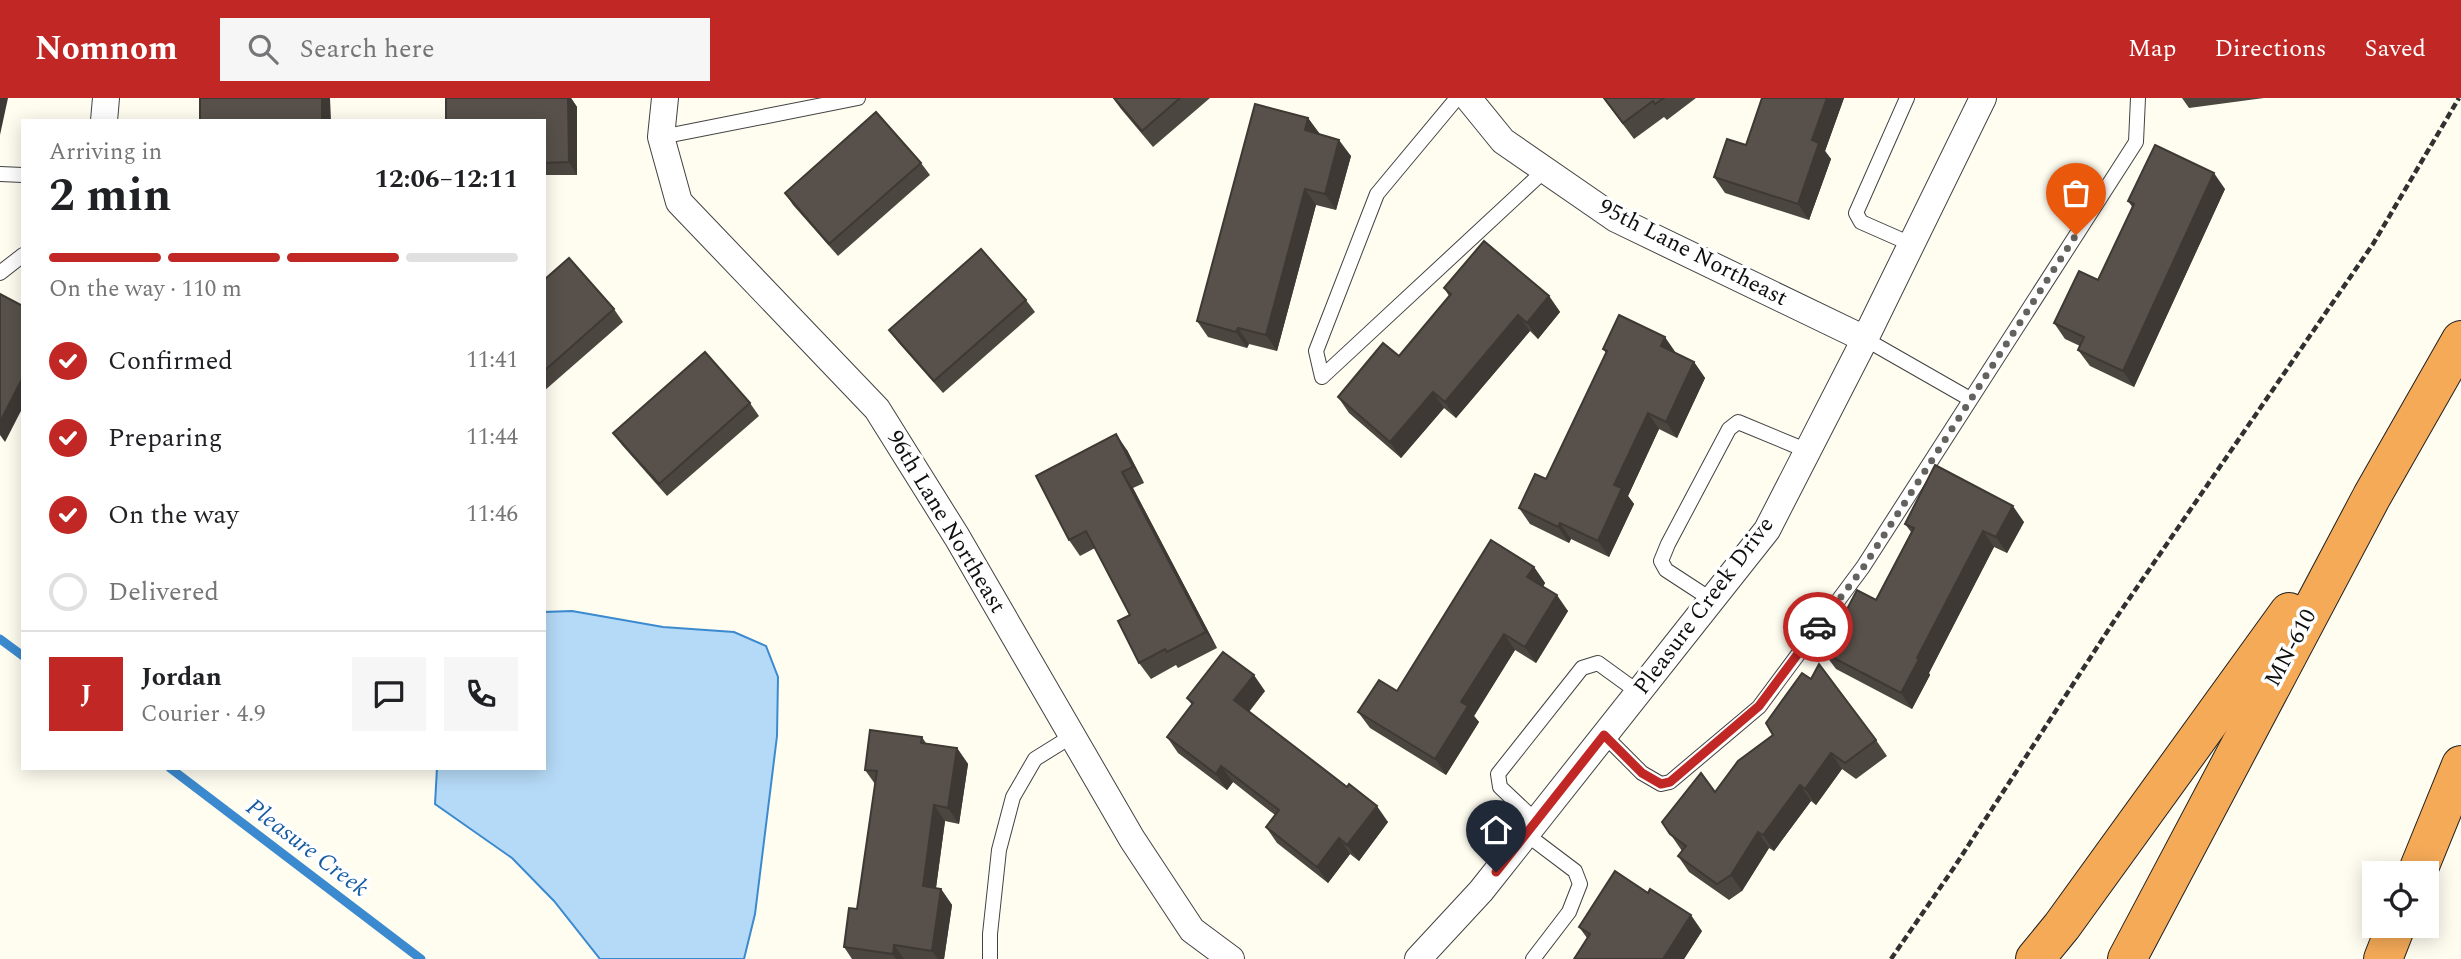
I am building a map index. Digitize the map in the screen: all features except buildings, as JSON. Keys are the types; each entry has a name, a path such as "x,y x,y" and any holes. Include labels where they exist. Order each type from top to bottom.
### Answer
{"highway":[{"name":"MN-610","path":"2127,959 2372,496 2461,340"},
{"path":"2035,959 2070,915 2372,496"},
{"path":"2422,861 2461,765"},
{"path":"2383,959 2391,938"}],"street":[{"path":"104,119 106,98"},
{"name":"96th Lane Northeast","path":"665,98 662,138 679,202 877,409 957,537 1132,839 1192,930 1231,959"},
{"name":"95th Lane Northeast","path":"1468,98 1503,141 1616,219 1865,339"},
{"name":"Pleasure Creek Drive","path":"1418,959 1481,891 1767,530 1865,339 1983,98"}],"lane":[{"path":"662,138 858,98"},
{"path":"1457,98 1377,194 1316,351 1322,377 1545,170"},
{"path":"1907,98 1856,213 1861,222 1911,244"},
{"path":"1604,735 1642,773 1661,784 1670,782 1759,706 1863,568 2136,142 2138,98"},
{"path":"0,174 21,176"},
{"path":"0,273 21,257"},
{"path":"1865,339 1970,399"},
{"path":"1712,600 1666,570 1661,561 1729,429 1738,422 1808,451"},
{"path":"1533,959 1569,912 1580,884 1575,871 1531,828 1500,787 1498,774 1582,668 1598,663 1638,692"},
{"path":"990,959 999,850 1013,797 1035,760 1072,736"}],"path":[{"path":"1891,959 2118,615 2373,244 2459,98"}],"water":[{"path":"572,611 663,627 734,632 766,646 778,677 777,736 755,914 744,959 600,959 554,901 512,858 435,804 437,770 546,770 546,612"}],"waterway":[{"name":"Pleasure Creek","path":"0,639 21,655"},
{"name":"Pleasure Creek","path":"173,770 421,959"}],"way so far":[{"path":"1818,627 1863,568 2076,235"}],"route":[{"path":"1496,872 1604,735 1642,773 1661,784 1670,782 1759,706 1818,627"}]}
